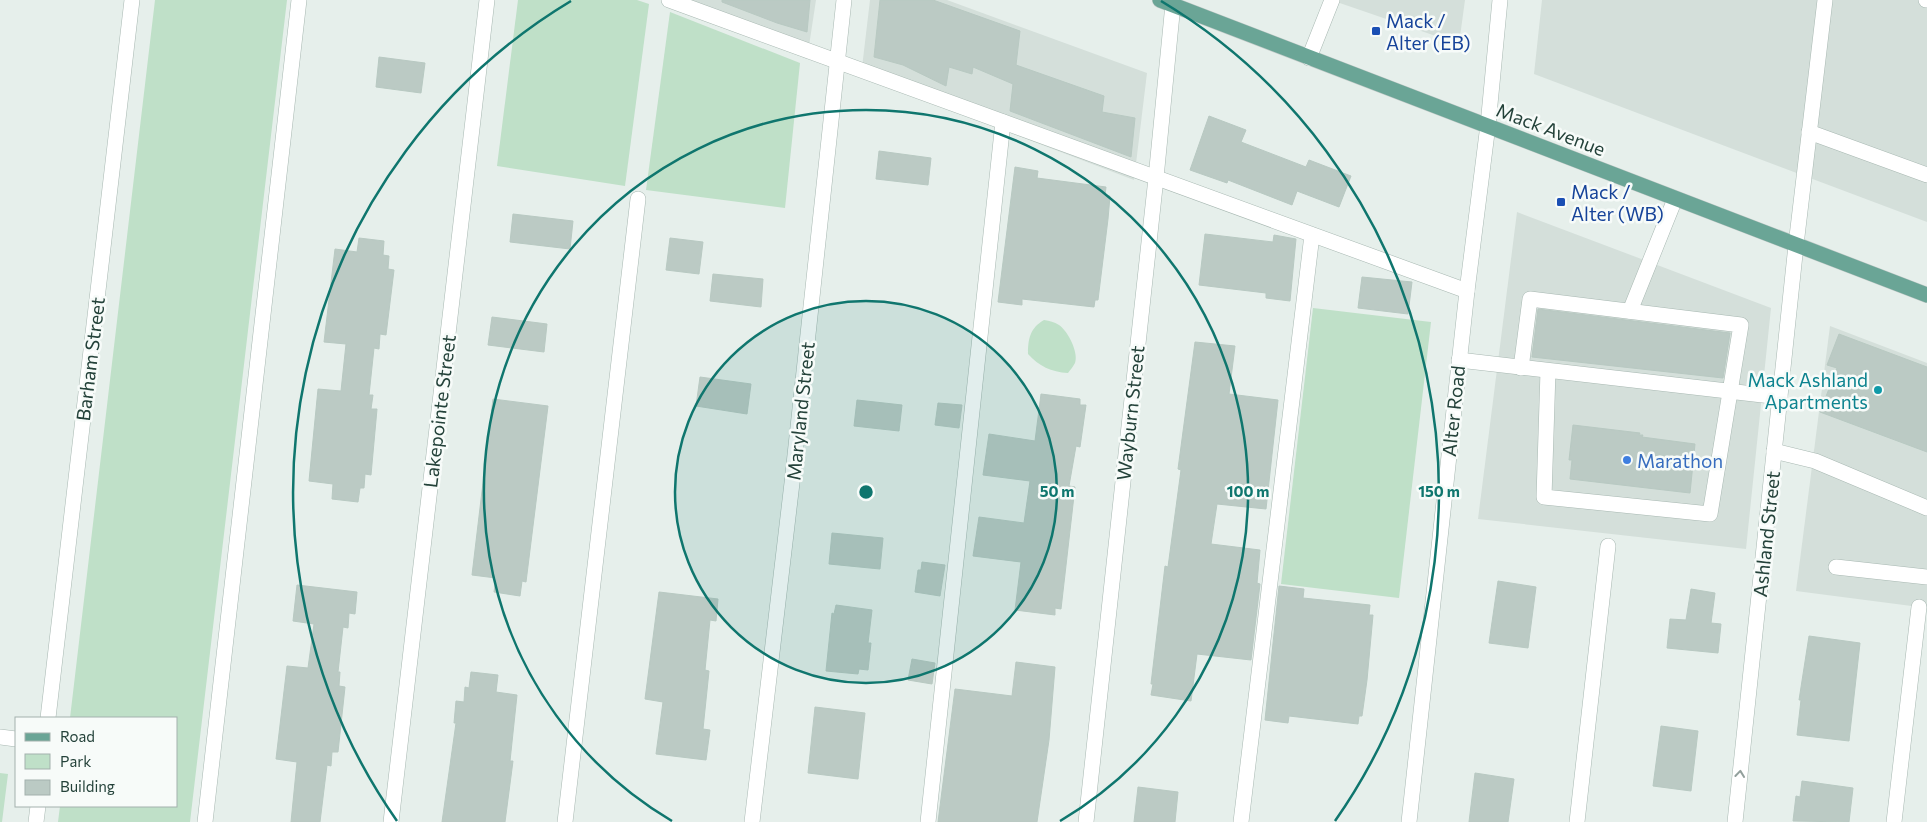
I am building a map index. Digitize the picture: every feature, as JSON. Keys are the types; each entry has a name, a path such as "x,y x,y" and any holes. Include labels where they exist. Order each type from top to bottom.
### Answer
{"main road":[{"name":"Mack Avenue","path":"1166,2 1927,295"}],"street":[{"name":"Barham Street","path":"48,717 132,0"},
{"path":"205,822 299,0"},
{"name":"Lakepointe Street","path":"391,822 487,0"},
{"path":"669,0 1467,291"},
{"name":"Maryland Street","path":"752,822 793,473 844,0"},
{"path":"1309,58 1332,0"},
{"name":"Alter Road","path":"1409,822 1459,360 1488,125 1500,0"},
{"name":"Ashland Street","path":"1735,822 1796,245 1825,0"},
{"name":"Wayburn Street","path":"1086,822 1156,178 1166,2"},
{"path":"928,822 1004,122"},
{"path":"1809,132 1927,175"},
{"path":"565,822 638,198"},
{"path":"1630,311 1675,199"},
{"path":"1241,822 1312,235"},
{"path":"1521,368 1530,299 1741,325 1710,514 1544,497 1548,372"},
{"path":"1459,360 1548,372 1780,397"},
{"path":"1774,452 1815,461 1927,508"},
{"path":"1577,822 1608,546"},
{"path":"1836,567 1927,577"},
{"path":"1894,822 1919,607"},
{"path":"0,737 15,739"},
{"path":"36,822 38,807"}],"shaded area":[{"path":"662,0 816,0 807,59"},
{"path":"870,0 947,0 1147,73 1134,180 861,76"},
{"path":"1331,0 1465,0 1459,44"},
{"path":"1542,0 1927,0 1927,222 1534,74"},
{"path":"1517,212 1771,308 1746,549 1478,519"},
{"path":"1830,326 1927,363 1927,608 1796,591"}],"green space":[{"path":"155,0 287,0 190,822 58,822 60,807 178,807 178,717 70,717"},
{"path":"518,0 637,0 649,4 625,186 497,166"},
{"path":"670,12 800,63 785,208 646,190"},
{"path":"1313,308 1431,322 1399,598 1281,584"},
{"path":"1044,320 1059,325 1072,342 1076,359 1068,373 1046,368 1028,354 1031,334 1039,323"},
{"path":"0,773 8,774 2,822 0,822"}],"building":[{"path":"722,0 810,0 807,32 777,23 722,2"},
{"path":"880,0 933,0 1020,31 1016,65 1104,96 1102,112 1135,118 1131,157 1010,111 1013,84 973,67 972,74 949,67 946,86 903,65 874,57"},
{"path":"379,57 425,63 421,93 376,87"},
{"path":"1209,116 1246,130 1241,142 1306,167 1309,160 1351,176 1339,207 1297,191 1292,205 1228,180 1227,183 1190,170"},
{"path":"879,151 931,158 928,185 876,179"},
{"path":"1015,167 1038,171 1037,178 1106,187 1105,196 1110,196 1108,219 1098,300 1095,300 1094,307 1022,299 1022,305 998,302"},
{"path":"513,214 573,221 570,249 510,242"},
{"path":"1205,234 1273,242 1274,235 1296,239 1290,301 1266,298 1266,293 1199,285"},
{"path":"359,238 384,241 383,255 389,256 388,269 394,270 386,335 380,334 379,349 374,348 369,395 373,395 371,409 377,409 371,475 365,474 364,488 360,488 358,502 332,499 333,484 309,481 318,389 341,391 346,344 324,342 335,249 357,252"},
{"path":"670,238 703,242 699,274 666,270"},
{"path":"713,274 763,279 761,307 710,301"},
{"path":"1362,277 1412,282 1408,314 1358,308"},
{"path":"1538,309 1730,333 1723,378 1532,357"},
{"path":"492,317 547,324 544,352 488,345"},
{"name":"Mack Ashland Apartments","path":"1839,334 1927,367 1927,452 1820,412 1837,368 1827,365"},
{"path":"1195,342 1235,346 1229,394 1278,400 1266,509 1217,504 1211,544 1260,550 1257,583 1260,584 1251,660 1197,654 1191,701 1151,695 1153,684 1151,684 1165,566 1168,567 1181,470 1178,469"},
{"path":"700,377 751,384 747,414 696,406"},
{"path":"1041,394 1080,399 1080,405 1086,405 1080,447 1076,446 1069,486 1075,487 1061,609 1055,608 1055,615 1015,610 1021,562 973,556 979,517 1024,523 1030,481 983,475 989,434 1035,441"},
{"path":"493,399 548,406 526,582 522,581 520,596 494,592 496,578 472,575"},
{"path":"857,400 902,405 899,431 854,426"},
{"path":"938,403 962,405 959,428 935,425"},
{"path":"1573,425 1640,433 1639,435 1643,435 1642,437 1695,444 1690,493 1570,479 1572,460 1569,460"},
{"path":"832,533 883,538 880,569 829,564"},
{"path":"922,562 945,565 940,596 915,592 918,570 921,570"},
{"path":"1498,581 1536,587 1528,648 1489,643"},
{"path":"297,585 357,592 355,614 349,613 348,628 343,627 338,672 340,672 339,686 345,687 338,752 332,752 331,766 327,765 320,822 291,822 297,762 276,759 287,666 308,668 314,624 293,621"},
{"path":"1279,586 1304,589 1303,598 1370,605 1369,615 1373,615 1367,680 1362,716 1359,716 1358,724 1289,716 1288,723 1265,720"},
{"path":"1691,589 1715,593 1711,623 1721,624 1718,653 1667,648 1670,619 1686,620"},
{"path":"659,592 718,599 716,621 710,620 705,670 709,671 703,729 710,730 706,760 656,754 663,702 645,699"},
{"path":"836,605 872,610 868,643 871,643 868,670 859,669 858,674 826,671 832,613 834,614"},
{"path":"1809,636 1860,643 1849,741 1797,735 1801,700 1799,700"},
{"path":"912,659 935,663 932,684 908,680"},
{"path":"1016,662 1055,667 1049,740 1037,822 938,822 955,689 1012,696"},
{"path":"471,672 498,675 496,692 517,695 510,761 513,761 505,822 442,822 456,723 454,723 456,701 464,702 465,687 469,688"},
{"path":"815,707 865,713 858,779 808,773"},
{"path":"1661,726 1698,731 1691,791 1653,786"},
{"path":"1475,773 1514,779 1508,822 1469,822"},
{"path":"1802,781 1853,788 1849,822 1793,821 1796,796 1800,797"},
{"path":"1138,787 1178,792 1175,822 1134,822"}],"place":[{"name":"Mack / Alter (EB)","path":"1376,31"},
{"name":"Mack / Alter (WB)","path":"1561,202"},
{"name":"Mack Ashland Apartments","path":"1878,390"},
{"name":"Marathon","path":"1627,460"}]}
